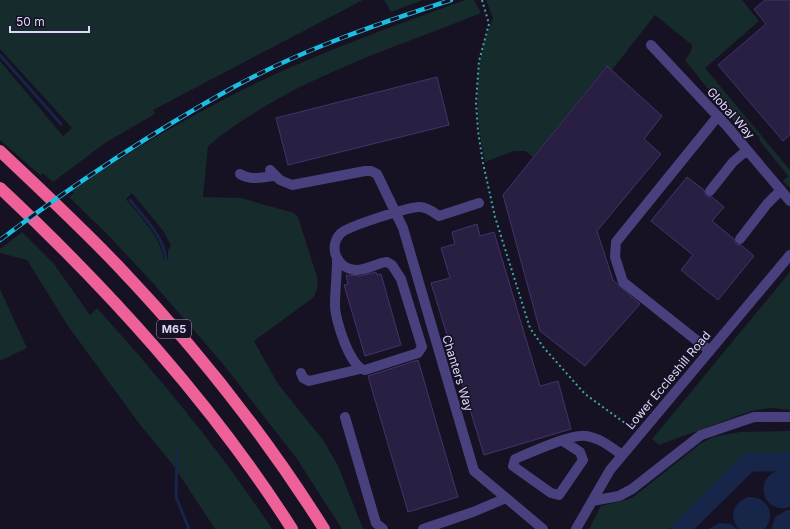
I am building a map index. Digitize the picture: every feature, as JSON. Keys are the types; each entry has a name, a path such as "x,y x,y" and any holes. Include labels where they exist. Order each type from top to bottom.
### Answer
{"highway":[{"name":"M65","path":"0,151 119,267 217,379 300,490 324,529"},
{"name":"M65","path":"0,188 99,284 151,342 245,458 292,529"}],"street":[{"name":"Global Way","path":"651,46 718,116 790,201"},
{"path":"710,351 623,282 615,257 616,242 718,116"},
{"path":"710,191 733,162 747,150"},
{"name":"Chanters Way","path":"240,174 247,178 254,178 272,173 286,183 292,185 365,170 371,171 380,179 403,228 474,472 543,529"},
{"path":"740,239 767,204 781,190"},
{"path":"360,369 348,351 336,311 340,262 335,245 342,232 354,226 419,207 439,216 479,203"},
{"name":"Lower Eccleshill Road","path":"576,529 610,470 790,255"},
{"path":"301,373 303,378 309,381 360,369 372,368 414,355 421,351 422,347 401,279 392,265 387,262 382,262 356,270 340,262"},
{"path":"345,417 376,523 383,529"},
{"path":"592,500 619,496 632,489 701,435 754,417 790,417"},
{"path":"563,441 580,452 583,460 559,495 552,493 513,466 515,459 563,441 585,435 603,441 622,455"},
{"path":"423,529 473,512 506,498"}],"path":[{"path":"482,0 489,24 479,61 476,103 478,131 483,163 495,217 530,328 544,348 586,394 629,426 636,422 644,429"}],"green space":[{"path":"0,0 363,0 153,110 155,114 105,143 53,182 42,173 41,176 0,140 0,61 63,136 72,128 0,49"},
{"path":"384,0 423,0 391,12"},
{"path":"465,0 474,0 481,13 375,54 304,85 238,123 208,146 203,197 241,198 294,213 298,217 318,280 317,289 314,297 254,341 278,384 323,440 338,466 363,529 342,529 297,459 223,364 152,282 108,235 69,197 74,193 71,191 135,150 201,111 246,88 327,52","holes":["132,193 164,232 171,246 168,250 168,260 164,260 162,251 154,235 144,220 126,199"]},
{"path":"486,0 742,0 759,21 705,68 790,170 790,188 783,181 788,176 759,140 760,138 742,118 735,123 685,60 691,51 692,45 655,15 612,70 606,66 533,157 525,151 514,151 485,162 478,119 478,75 483,47 493,18"},
{"path":"22,232 54,264 90,315 97,308 144,361 189,415 232,471 272,529 215,529 173,465 138,422 68,326 27,260 0,253 0,249"},
{"path":"790,272 790,410 771,408 751,411 659,445 652,439"},
{"path":"0,289 27,348 0,361"},
{"path":"790,431 790,457 745,457 670,529 589,529 601,506 632,498 700,444 713,437 740,432"}],"water":[{"path":"784,470 790,472 790,507 780,508 772,505 766,500 764,485 767,478 774,473"},
{"path":"748,497 760,499 768,507 770,518 765,529 738,529 735,524 733,515 734,510 739,503"},
{"path":"787,510 790,510 790,529 771,529 775,517"},
{"path":"719,523 731,524 737,529 709,529"}],"building":[{"path":"765,0 790,0 790,135 783,141 718,65 766,24 754,9"},
{"path":"607,66 662,116 644,139 661,154 597,231 613,280 640,304 585,366 540,331 503,195"},
{"path":"437,77 449,125 288,165 276,118"},
{"path":"687,177 704,190 706,196 712,197 724,207 712,221 734,239 736,244 741,245 754,256 718,300 681,270 693,255 651,221"},
{"path":"477,224 480,236 494,232 540,386 558,381 571,429 484,455 431,283 450,278 441,248 455,244 452,232"},
{"path":"376,272 377,275 381,274 401,345 365,356 344,285 348,284 346,275 360,276"},
{"path":"418,360 458,497 408,512 368,376"}],"waterway":[{"path":"0,55 61,124"},
{"path":"130,200 147,220 157,235 161,242 166,259"},
{"path":"177,452 176,497 189,529"},
{"path":"681,529 749,462 790,462"}],"railway":[{"path":"0,240 113,160 202,105 258,74 367,28 451,0"}]}
